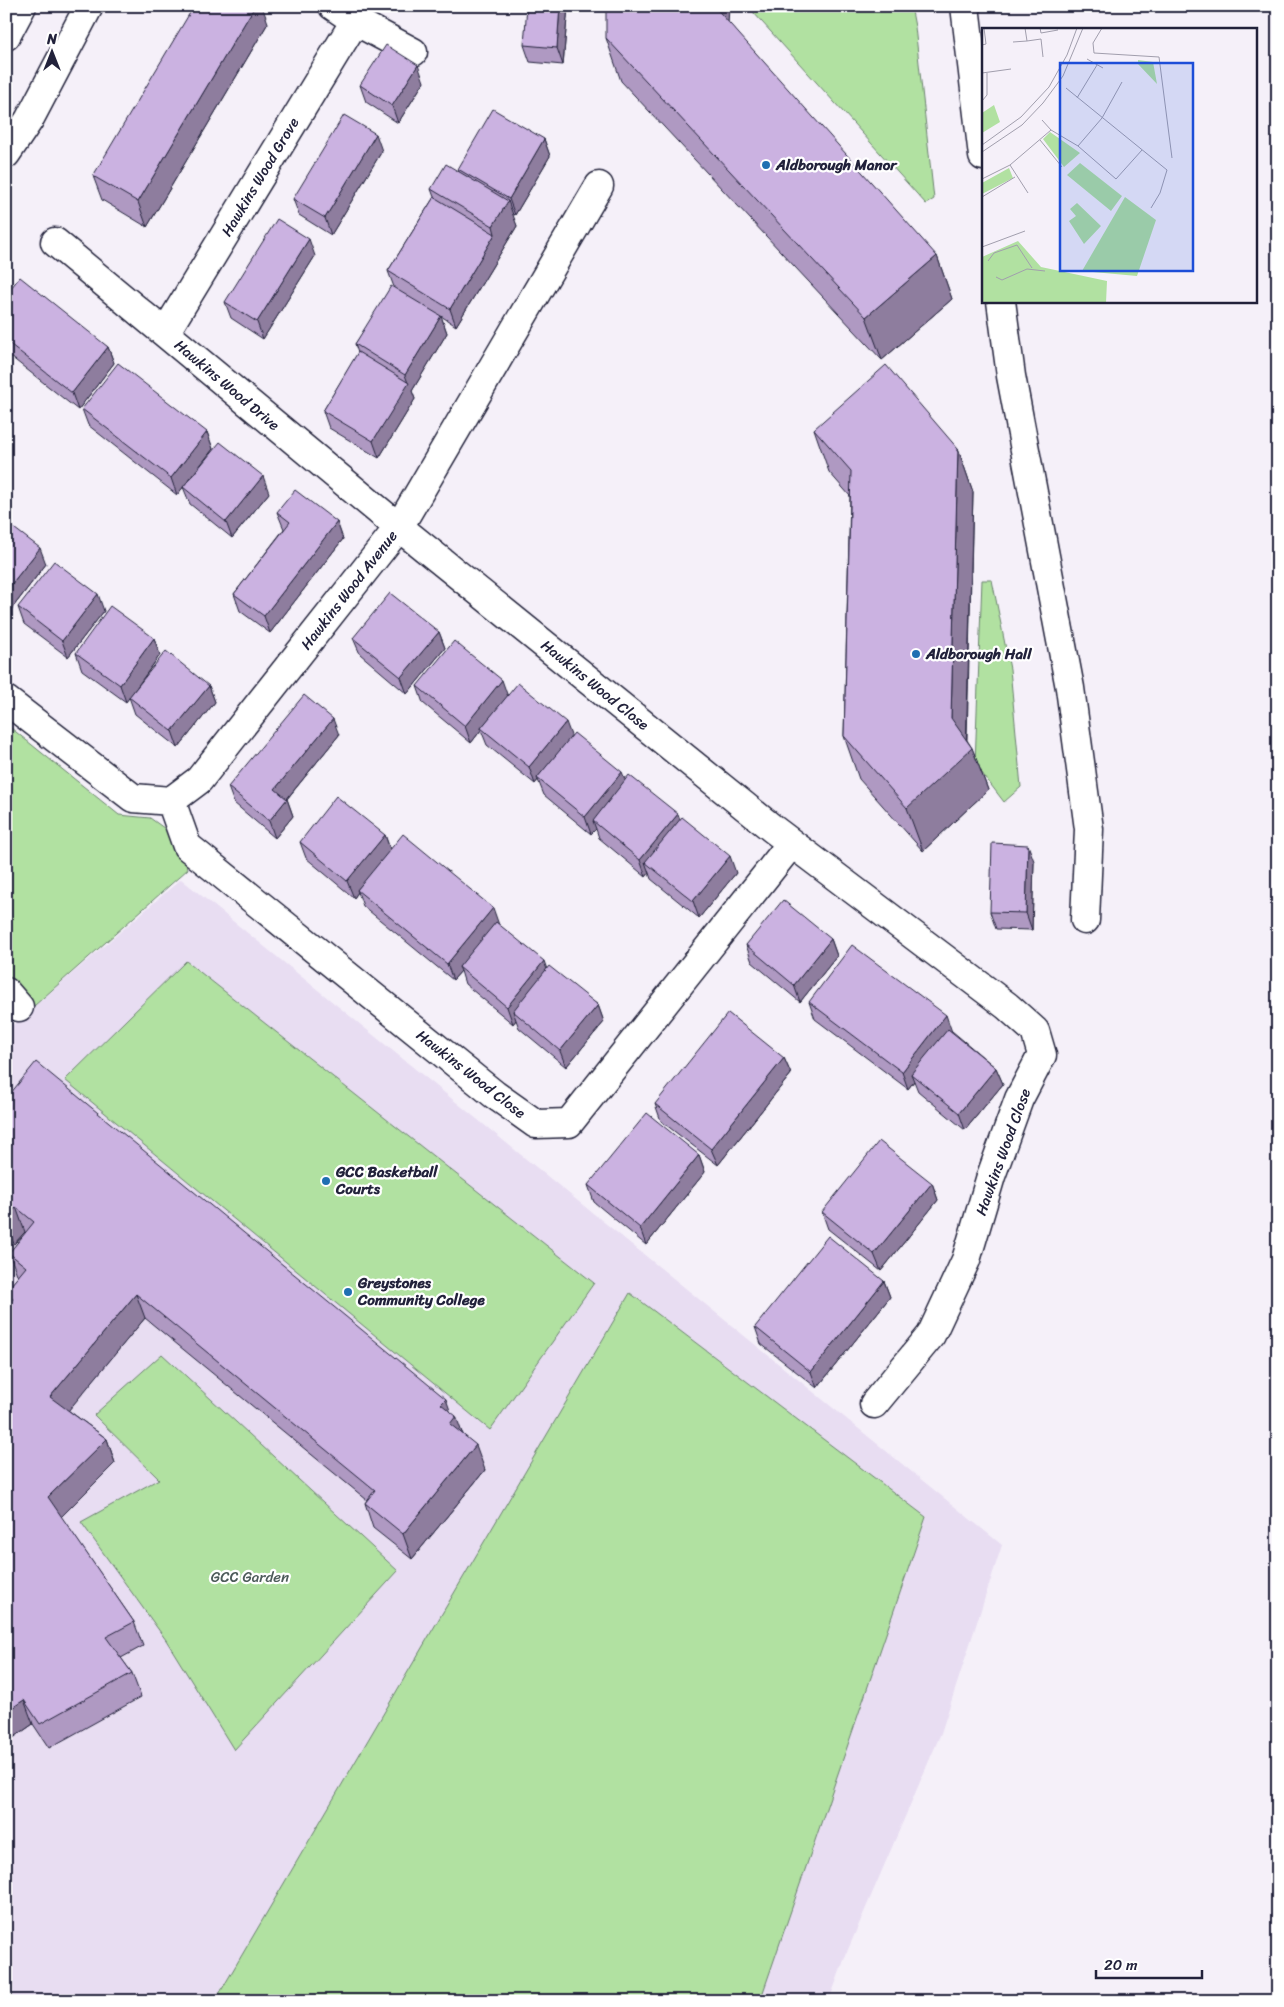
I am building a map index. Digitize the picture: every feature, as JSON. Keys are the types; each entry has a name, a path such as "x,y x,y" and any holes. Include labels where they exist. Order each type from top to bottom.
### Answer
{"street":[{"path":"6,36 22,6"},
{"path":"6,154 29,120 89,6"},
{"path":"965,6 982,148"},
{"name":"Hawkins Wood Grove","path":"165,333 344,14 413,52"},
{"name":"Hawkins Wood Avenue","path":"171,800 200,780 399,527 599,186"},
{"name":"Hawkins Wood Drive","path":"55,242 399,527"},
{"path":"1002,302 1011,376 1070,688 1089,830 1085,920"},
{"name":"Hawkins Wood Close","path":"399,527 791,844 1007,1006 1035,1031 1042,1055 1019,1099 991,1176 966,1260 931,1335 874,1404"},
{"path":"6,700 133,798 171,800"},
{"name":"Hawkins Wood Close","path":"171,800 187,846 495,1095 536,1124 569,1123 791,844"}],"shaded area":[{"name":"Greystones Community College","path":"181,879 1002,1545 941,1733 847,1952 829,2001 6,2001 6,1031"}],"green space":[{"path":"753,6 911,6 934,199 926,204 753,12"},
{"path":"982,580 992,580 1010,669 1021,787 1004,802 975,764"},
{"path":"6,724 119,815 150,818 168,831 188,869 34,1006 6,973"},
{"name":"GCC Basketball Courts","path":"186,961 594,1283 490,1430 65,1080"},
{"path":"630,1293 926,1517 760,2001 215,2001"},
{"name":"GCC Garden","path":"162,1354 398,1571 234,1750 166,1640 81,1522 159,1479 94,1415"}],"building":[{"path":"194,6 255,6 138,202 93,176"},
{"path":"527,6 560,6 557,48 524,45"},
{"name":"Aldborough Manor","path":"606,6 714,6 937,256 866,317 606,38"},
{"path":"386,45 418,65 392,106 360,85"},
{"path":"493,109 544,139 509,199 458,169"},
{"path":"344,115 376,134 325,218 293,199"},
{"path":"446,164 508,201 493,226 431,189"},
{"path":"434,197 495,234 450,309 388,271"},
{"path":"277,219 309,239 257,322 225,302"},
{"path":"20,277 108,347 72,393 6,341 6,294"},
{"path":"391,286 441,316 405,375 355,344"},
{"path":"358,352 409,383 373,441 323,411"},
{"path":"118,363 207,432 171,478 82,409"},
{"name":"Aldborough Hall","path":"886,365 958,449 951,718 972,748 907,808 844,736 851,471 814,429"},
{"path":"220,442 263,476 226,522 183,487"},
{"path":"295,490 337,522 264,616 234,594 290,522 277,512"},
{"path":"6,522 40,548 6,591"},
{"path":"54,561 98,594 62,641 18,607"},
{"path":"390,593 439,632 401,677 353,638"},
{"path":"110,606 154,638 120,685 76,653"},
{"path":"454,641 502,680 465,726 417,686"},
{"path":"166,651 209,686 172,731 129,697"},
{"path":"518,683 566,722 529,767 481,728"},
{"path":"304,695 333,719 275,789 287,799 269,821 228,787"},
{"path":"574,733 622,772 585,817 537,778"},
{"path":"629,775 678,814 640,860 593,821"},
{"path":"336,796 385,835 347,881 300,842"},
{"path":"682,817 730,856 693,901 645,862"},
{"path":"403,834 493,908 447,964 357,890"},
{"path":"992,843 1028,845 1026,913 990,912"},
{"path":"783,900 831,939 794,985 746,945"},
{"path":"496,922 544,961 507,1007 459,967"},
{"path":"852,945 946,1015 902,1072 809,1002"},
{"path":"549,966 598,1005 560,1051 513,1011"},
{"path":"728,1013 784,1058 711,1149 655,1104"},
{"path":"948,1029 996,1068 959,1113 911,1074"},
{"path":"36,1062 446,1399 441,1404 456,1416 450,1424 476,1445 403,1534 365,1503 375,1490 136,1294 50,1397 107,1439 48,1497 134,1622 106,1637 132,1673 40,1724 24,1700 6,1712 6,1307 13,1299 6,1291 26,1267 9,1253 34,1222 16,1207 6,1219 6,1099"},
{"path":"647,1113 699,1155 640,1228 588,1185"},
{"path":"879,1141 932,1183 874,1254 822,1212"},
{"path":"828,1236 884,1281 811,1372 755,1327"}],"place":[{"name":"Aldborough Manor","path":"766,165"},
{"name":"Aldborough Hall","path":"916,654"},
{"name":"GCC Basketball Courts","path":"326,1181"},
{"name":"Greystones Community College","path":"348,1292"}]}
